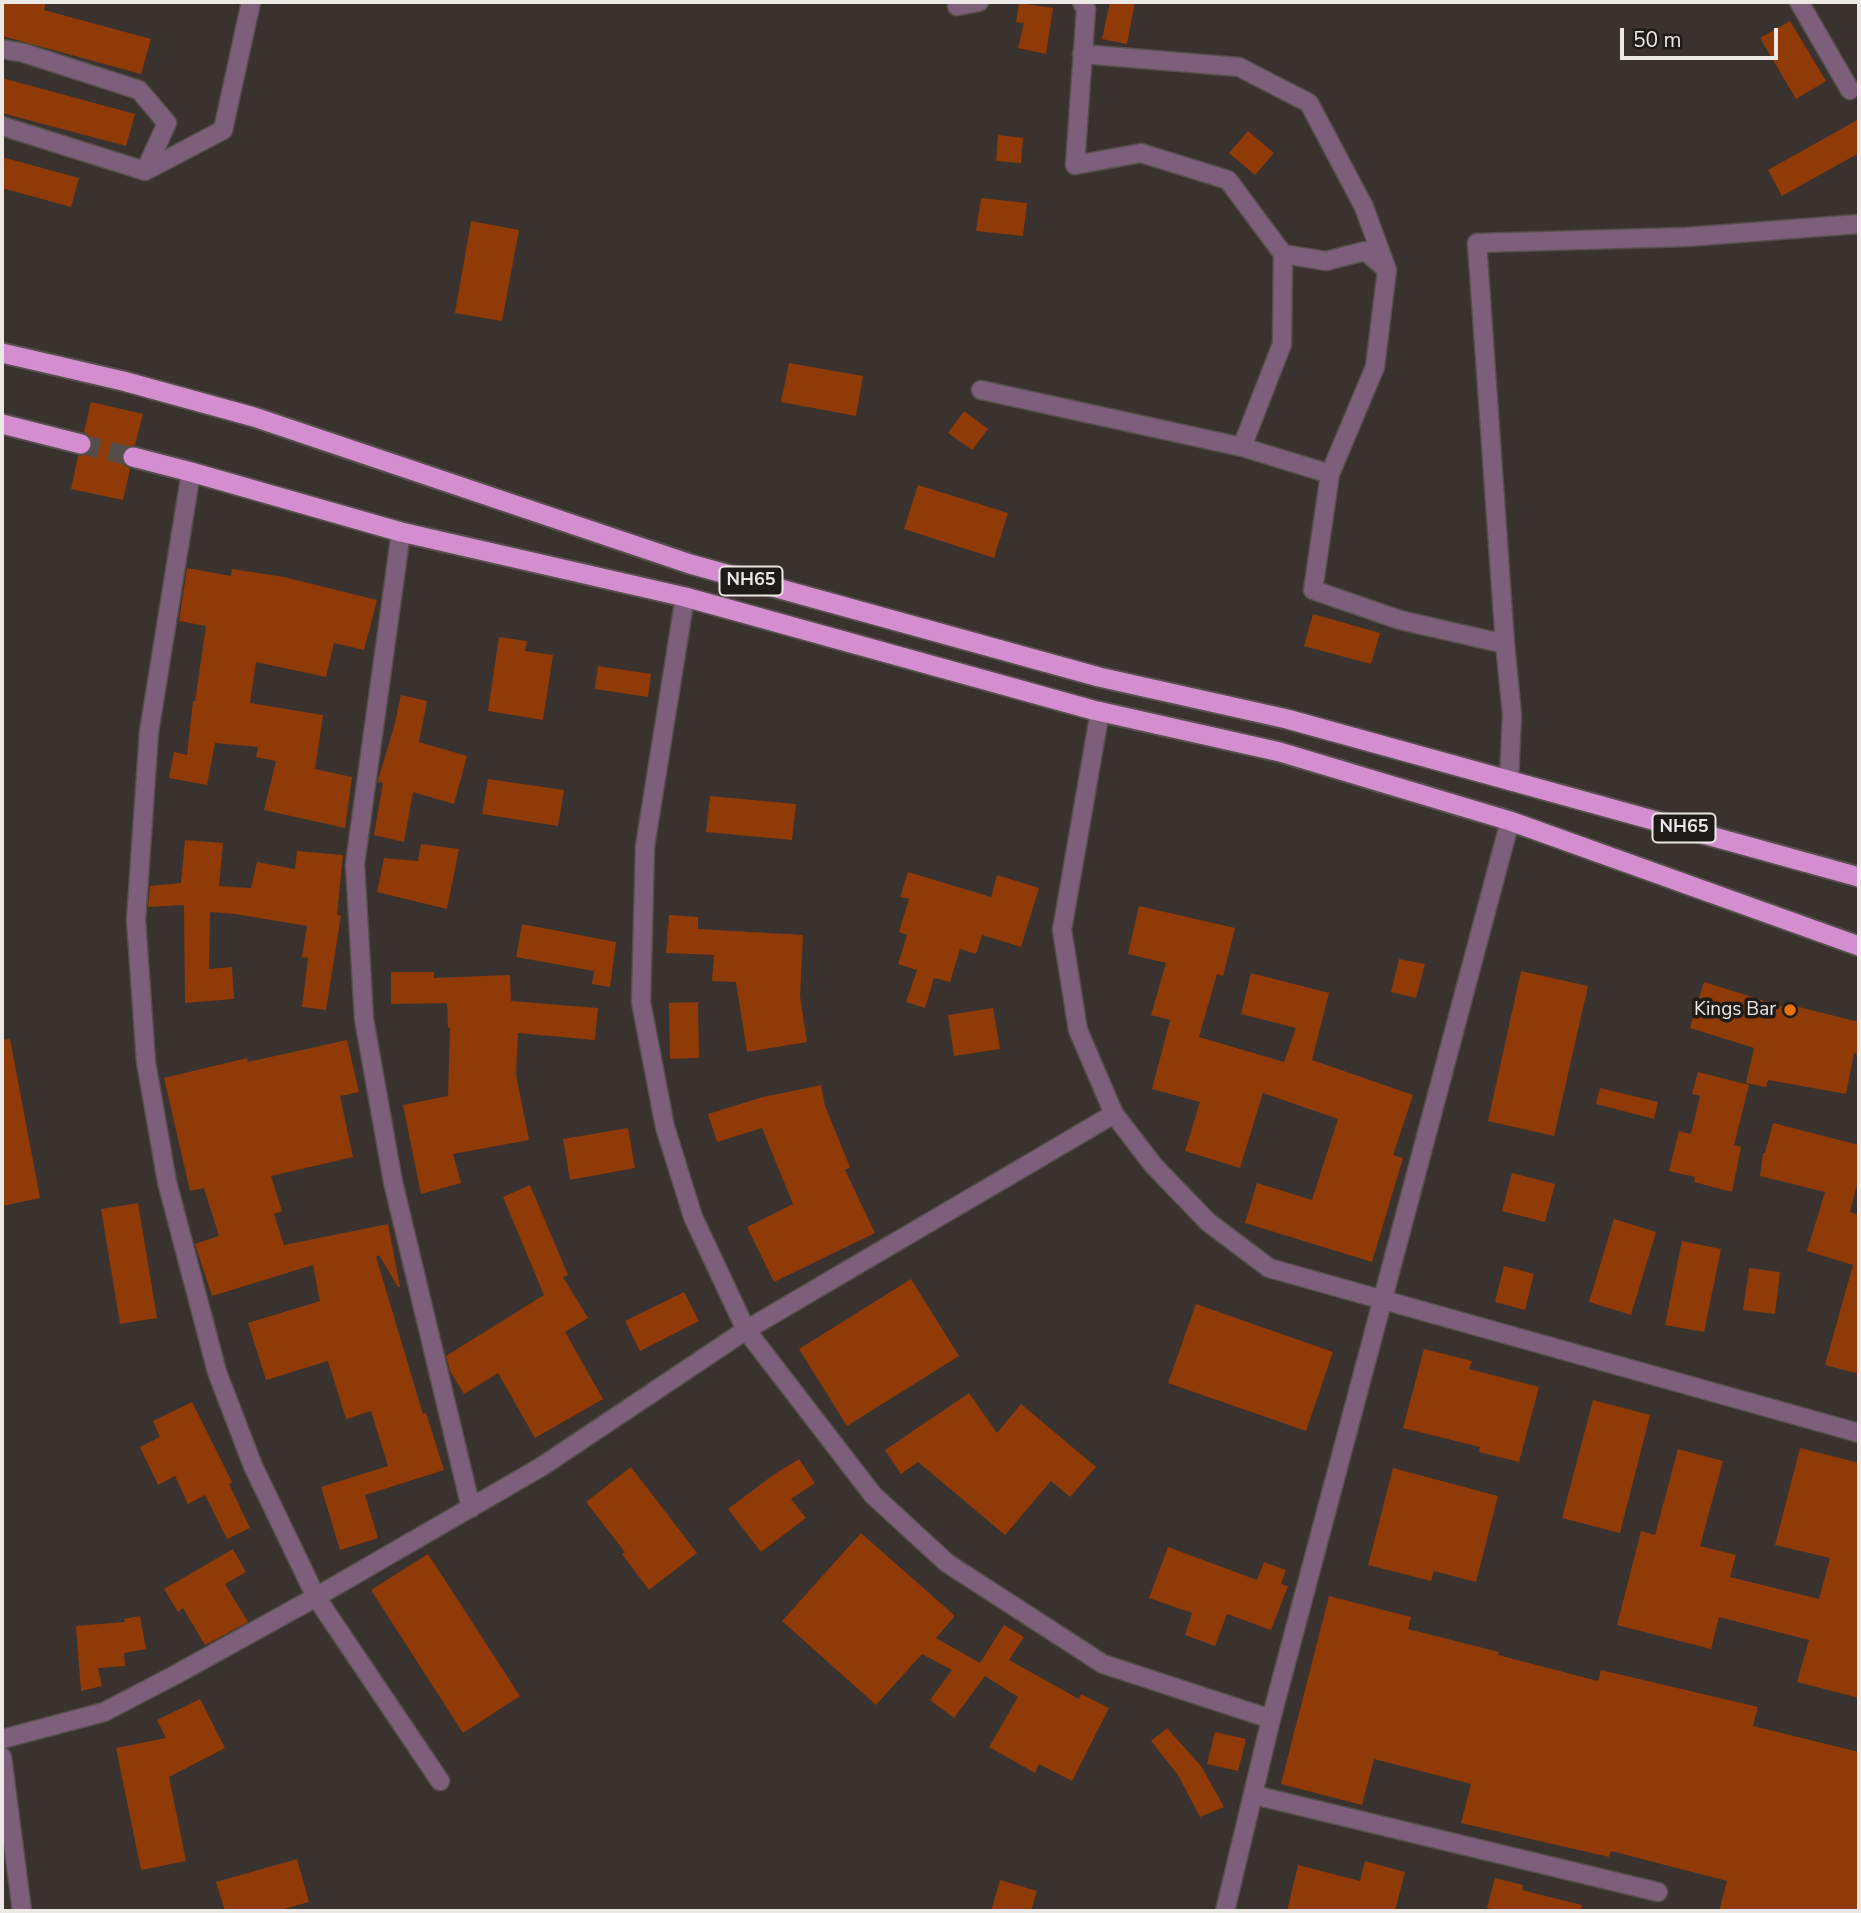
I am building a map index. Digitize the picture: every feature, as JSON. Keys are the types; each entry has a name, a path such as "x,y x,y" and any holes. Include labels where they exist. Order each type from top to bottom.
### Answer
{"highway":[{"name":"NH65","path":"2,353 123,381 254,417 690,564 1099,677 1287,719 1859,877"},
{"path":"2,424 81,444"},
{"name":"NH65","path":"133,457 401,532 685,597 1100,711 1280,752 1510,821 1859,946"}],"street":[{"path":"2,126 145,172 223,130 251,2"},
{"path":"957,6 979,2"},
{"path":"1082,2 1086,9 1074,165 1141,153 1228,180 1283,254 1282,344 1242,447"},
{"path":"1799,2 1850,90"},
{"path":"2,50 24,53 139,90 167,123 145,172"},
{"path":"1082,54 1239,67 1309,103 1364,207 1387,270 1375,367 1330,474 1312,590 1400,620 1505,644"},
{"path":"1509,780 1512,715 1477,243 1686,237 1859,224"},
{"path":"1283,254 1326,261 1365,251 1387,270"},
{"path":"981,390 1242,447 1330,474"},
{"path":"191,472 149,732 136,920 146,1062 167,1182 217,1372 253,1466 316,1597 440,1781"},
{"path":"401,532 355,864 364,1019 393,1182 471,1508"},
{"path":"685,597 645,846 641,1002 665,1127 693,1217 746,1329 873,1494 947,1563 1103,1664 1272,1719"},
{"path":"1100,711 1062,930 1078,1030 1114,1114 1154,1166 1208,1222 1269,1268 1859,1433"},
{"path":"1224,1911 1272,1719 1510,821"},
{"path":"2,1739 103,1712 316,1597 541,1467 746,1329 1114,1114"},
{"path":"2,1757 22,1911"},
{"path":"1254,1795 1658,1892"}],"building":[{"path":"2,2 46,2 44,10 151,39 141,74 2,36"},
{"path":"1110,2 1135,2 1127,44 1102,39"},
{"path":"1019,3 1053,8 1046,54 1018,48 1024,23 1016,22"},
{"path":"1790,21 1826,81 1796,99 1760,38"},
{"path":"2,78 135,114 126,146 2,113"},
{"path":"1859,119 1859,153 1782,196 1768,170"},
{"path":"1248,131 1274,153 1255,175 1229,153"},
{"path":"998,135 1023,138 1021,163 996,161"},
{"path":"2,157 79,178 71,207 2,188"},
{"path":"981,198 1027,203 1023,236 976,231"},
{"path":"471,221 519,230 502,321 455,313"},
{"path":"789,363 863,376 856,416 781,402"},
{"path":"91,402 143,414 135,445 125,448 121,455 124,465 130,469 123,500 71,489 78,456 89,453 93,446 90,436 84,432"},
{"path":"964,411 988,429 972,450 948,433"},
{"path":"918,485 1008,513 994,558 904,529"},
{"path":"187,568 231,576 232,569 284,577 377,600 364,650 334,643 326,677 256,662 250,703 323,715 315,769 352,777 345,828 264,810 276,761 256,757 258,747 215,743 207,785 169,778 174,752 187,755 206,626 179,621"},
{"path":"1313,614 1380,633 1371,664 1304,646"},
{"path":"499,637 527,641 525,651 553,655 543,720 488,711"},
{"path":"598,666 651,674 648,697 595,689"},
{"path":"401,695 427,701 419,742 467,756 454,804 413,792 404,842 374,835 383,783 378,780"},
{"path":"488,779 564,790 558,826 482,814"},
{"path":"710,796 796,804 792,840 706,832"},
{"path":"185,840 223,843 219,886 251,888 257,862 295,869 297,851 343,855 337,915 341,916 326,1010 302,1007 308,958 302,957 307,926 210,912 209,969 232,967 234,999 185,1003 184,905 148,907 150,886 181,883"},
{"path":"421,844 459,849 447,909 377,892 384,858 418,861"},
{"path":"908,872 991,897 997,875 1039,888 1021,947 982,935 976,954 960,949 950,982 934,978 925,1008 906,1002 917,970 898,964 907,935 899,932 909,899 900,897"},
{"path":"1139,906 1235,928 1223,976 1217,974 1199,1037 1284,1062 1296,1028 1241,1014 1251,973 1329,993 1312,1060 1413,1095 1393,1155 1403,1158 1372,1262 1245,1223 1257,1183 1312,1200 1338,1119 1263,1093 1240,1168 1185,1151 1200,1102 1152,1089 1170,1020 1151,1015 1166,963 1128,954"},
{"path":"669,915 698,917 698,929 803,935 800,996 807,1042 747,1052 736,982 712,981 714,955 666,953"},
{"path":"522,924 616,942 610,987 592,984 594,971 516,957"},
{"path":"1399,959 1425,964 1416,998 1391,992"},
{"path":"1521,971 1588,986 1554,1136 1488,1121"},
{"path":"391,972 434,972 434,978 510,975 511,1001 598,1008 595,1040 518,1033 516,1075 529,1140 453,1154 461,1183 421,1194 403,1105 448,1096 450,1027 448,1028 447,1003 391,1004"},
{"path":"1704,982 1794,1010 1795,1006 1859,1022 1859,1055 1854,1053 1846,1094 1768,1080 1766,1087 1746,1083 1754,1048 1690,1028"},
{"path":"698,1002 699,1058 670,1059 669,1003"},
{"path":"993,1008 1000,1049 954,1056 948,1015"},
{"path":"10,1039 40,1198 2,1206 2,1040"},
{"path":"347,1040 359,1092 340,1096 353,1157 271,1176 282,1211 274,1214 284,1245 388,1224 400,1287 379,1255 376,1257 423,1414 426,1413 444,1470 365,1495 378,1538 340,1550 321,1487 388,1466 371,1411 346,1419 328,1361 266,1380 248,1323 320,1301 313,1265 212,1296 195,1244 219,1236 204,1188 190,1191 164,1078 247,1058 248,1062"},
{"path":"1698,1072 1749,1085 1734,1145 1741,1147 1732,1192 1694,1182 1695,1177 1669,1171 1679,1131 1691,1134 1700,1096 1692,1094"},
{"path":"821,1085 825,1106 850,1167 845,1170 875,1233 774,1282 747,1227 793,1204 762,1128 717,1142 708,1114 763,1097"},
{"path":"1600,1088 1658,1102 1654,1119 1596,1104"},
{"path":"1773,1123 1859,1145 1859,1177 1850,1212 1859,1215 1859,1374 1825,1365 1853,1265 1807,1251 1825,1192 1760,1176 1763,1153"},
{"path":"628,1128 635,1168 570,1180 563,1139"},
{"path":"1512,1173 1555,1184 1545,1222 1502,1211"},
{"path":"530,1185 568,1275 563,1277 588,1318 565,1332 603,1399 535,1438 498,1373 464,1394 450,1371 446,1356 544,1295 503,1197"},
{"path":"138,1203 157,1318 120,1324 101,1209"},
{"path":"1614,1219 1656,1232 1631,1315 1589,1302"},
{"path":"1682,1241 1721,1249 1704,1332 1665,1325"},
{"path":"1504,1266 1534,1274 1525,1310 1495,1302"},
{"path":"1749,1268 1780,1272 1775,1314 1743,1310"},
{"path":"911,1279 959,1356 847,1426 799,1349"},
{"path":"684,1292 699,1321 640,1351 625,1321"},
{"path":"1196,1304 1333,1352 1306,1431 1168,1383"},
{"path":"1424,1349 1472,1361 1469,1369 1539,1387 1519,1462 1479,1452 1480,1447 1403,1428"},
{"path":"969,1393 997,1433 1021,1404 1096,1467 1070,1497 1051,1481 1005,1535 918,1462 901,1474 885,1450"},
{"path":"1593,1400 1650,1415 1620,1533 1562,1518"},
{"path":"192,1402 232,1482 229,1484 250,1528 227,1539 205,1495 188,1504 175,1476 158,1485 140,1447 160,1437 153,1421"},
{"path":"1800,1448 1859,1463 1859,1698 1797,1682 1809,1640 1719,1617 1711,1649 1617,1625 1641,1531 1655,1535 1678,1449 1723,1461 1700,1546 1736,1555 1730,1577 1819,1599 1830,1558 1775,1545"},
{"path":"799,1459 815,1483 791,1499 806,1518 761,1552 728,1509"},
{"path":"631,1467 697,1553 649,1590 622,1554 625,1552 586,1502"},
{"path":"1393,1468 1498,1496 1476,1582 1434,1571 1431,1581 1368,1565"},
{"path":"861,1533 955,1616 936,1638 980,1663 1004,1625 1024,1637 1009,1660 1079,1699 1081,1694 1109,1708 1072,1781 1039,1764 1035,1773 989,1747 1018,1697 985,1676 954,1718 930,1700 952,1670 922,1654 876,1705 782,1621"},
{"path":"1168,1547 1257,1580 1264,1562 1286,1570 1281,1584 1288,1586 1271,1630 1227,1614 1215,1646 1185,1635 1192,1613 1149,1598"},
{"path":"233,1549 246,1572 225,1584 248,1622 205,1645 183,1608 178,1612 164,1589"},
{"path":"428,1554 520,1696 463,1733 371,1590"},
{"path":"1329,1596 1411,1617 1408,1629 1598,1681 1601,1670 1758,1707 1753,1726 1859,1752 1859,1911 1719,1911 1727,1881 1611,1851 1609,1857 1461,1823 1471,1784 1374,1759 1362,1805 1281,1784"},
{"path":"140,1616 146,1649 124,1653 125,1666 98,1668 102,1686 81,1691 76,1626 125,1622 124,1619"},
{"path":"200,1699 225,1748 169,1777 186,1861 141,1870 116,1748 166,1738 157,1720"},
{"path":"1167,1728 1201,1766 1224,1807 1200,1817 1178,1775 1151,1741"},
{"path":"1215,1732 1246,1739 1238,1771 1207,1764"},
{"path":"297,1859 309,1902 277,1911 225,1911 216,1882"},
{"path":"1365,1861 1405,1872 1395,1911 1287,1911 1298,1865 1360,1881"},
{"path":"1495,1878 1523,1885 1522,1890 1582,1905 1581,1911 1501,1911 1487,1908"},
{"path":"1000,1880 1037,1891 1031,1911 991,1911"}],"tunnel":[{"path":"81,444 133,457"}],"place":[{"name":"Kings Bar","path":"1790,1010"}]}
